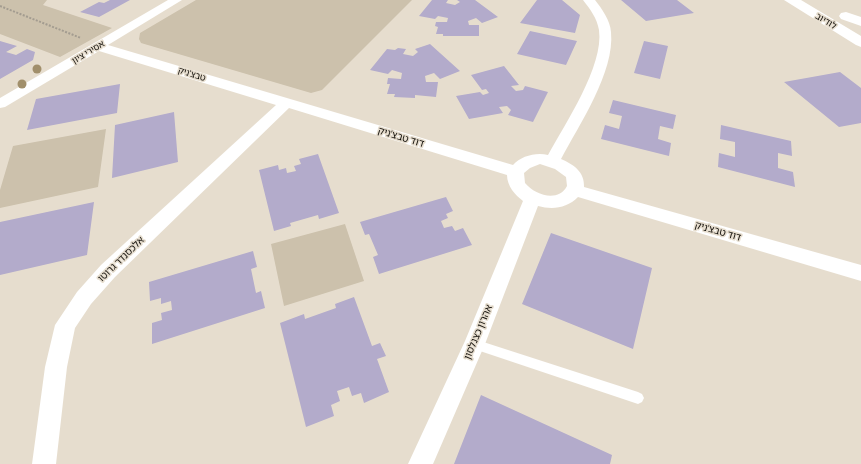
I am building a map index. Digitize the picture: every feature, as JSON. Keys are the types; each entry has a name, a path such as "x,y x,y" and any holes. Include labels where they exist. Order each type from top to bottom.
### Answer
{"main road":[{"name":"לודיוב","path":"791,0 861,42"},
{"name":"לודיוב","path":"841,13 861,23"}],"street":[{"name":"אסירי ציון","path":"0,104 176,0"},
{"path":"552,161 595,77 604,52 605,33 600,13 589,0"},
{"name":"טבצ'ניק","path":"97,46 286,103"},
{"name":"דוד טבצ'ניק","path":"286,103 516,172"},
{"name":"אלכסנדר גרוטו","path":"44,464 56,367 65,325 84,298 108,271 286,103"},
{"path":"540,159 552,161 567,168 574,177 576,184 570,196 551,202 533,198 524,193 518,186 516,178 516,172 521,165 530,160 540,159"},
{"name":"דוד טבצ'ניק","path":"574,190 861,273"},
{"name":"אהרון כצנלסון","path":"420,464 474,344 533,198"}],"lane":[{"path":"474,344 638,398"}],"path":[{"path":"0,6 56,27 97,46"}],"shaded area":[{"path":"0,0 47,0 43,5 112,28 60,57 0,34"},
{"path":"196,0 412,0 322,90 311,93 141,43 139,39 140,33"},
{"path":"106,129 98,187 0,208 0,190 13,146"},
{"path":"345,224 364,281 284,306 271,244"}],"building":[{"path":"110,0 130,0 99,17 80,12 99,2 104,3"},
{"path":"432,0 448,0 446,3 455,5 460,2 457,0 475,0 498,17 482,23 476,18 468,21 469,25 479,25 479,36 443,36 443,34 436,34 438,27 435,26 436,22 447,22 448,18 438,16 435,19 419,16"},
{"path":"537,0 562,0 580,15 575,33 520,23"},
{"path":"621,0 677,0 694,13 646,21"},
{"path":"530,31 577,41 566,65 517,54"},
{"path":"0,41 17,46 6,52 16,55 27,49 35,52 33,60 0,79"},
{"path":"644,41 668,46 660,79 634,73"},
{"path":"430,44 460,71 440,79 434,73 425,76 426,82 438,82 436,97 415,95 415,98 394,97 395,94 387,94 390,84 387,84 388,78 401,79 402,73 392,70 388,74 370,70 387,49 406,49 403,54 413,56 418,52 415,49"},
{"path":"504,66 519,85 511,86 516,91 523,90 525,86 548,92 533,122 508,115 511,110 507,106 499,107 503,113 469,119 456,96 480,92 483,95 489,93 486,89 482,90 471,75"},
{"path":"840,72 861,88 861,123 839,127 784,82"},
{"path":"120,84 117,113 27,130 36,99"},
{"path":"613,100 676,115 673,129 660,126 658,139 671,143 669,156 601,139 605,125 619,129 622,116 609,113"},
{"path":"174,112 178,162 112,178 115,125"},
{"path":"721,125 791,141 792,156 778,153 778,168 793,172 795,187 718,167 719,153 735,157 735,142 720,139"},
{"path":"318,154 339,213 319,219 318,215 290,223 291,226 274,231 259,170 278,165 279,170 286,168 287,173 296,171 294,166 301,164 299,159"},
{"path":"446,197 453,211 446,214 448,218 441,221 444,228 452,226 455,231 463,228 472,245 379,274 373,257 378,255 369,234 365,235 360,222"},
{"path":"94,202 87,255 0,275 0,222"},
{"path":"551,233 652,268 633,349 522,304"},
{"path":"253,251 257,267 251,269 256,293 261,291 265,308 152,344 152,323 162,320 161,313 172,310 171,301 161,304 161,298 150,301 149,282"},
{"path":"354,297 372,346 380,343 386,356 377,359 389,392 364,403 361,393 352,396 349,387 337,391 340,401 331,405 334,416 306,427 280,323 304,314 305,319 336,308 335,304"},
{"path":"481,395 612,455 610,464 454,464"}]}
